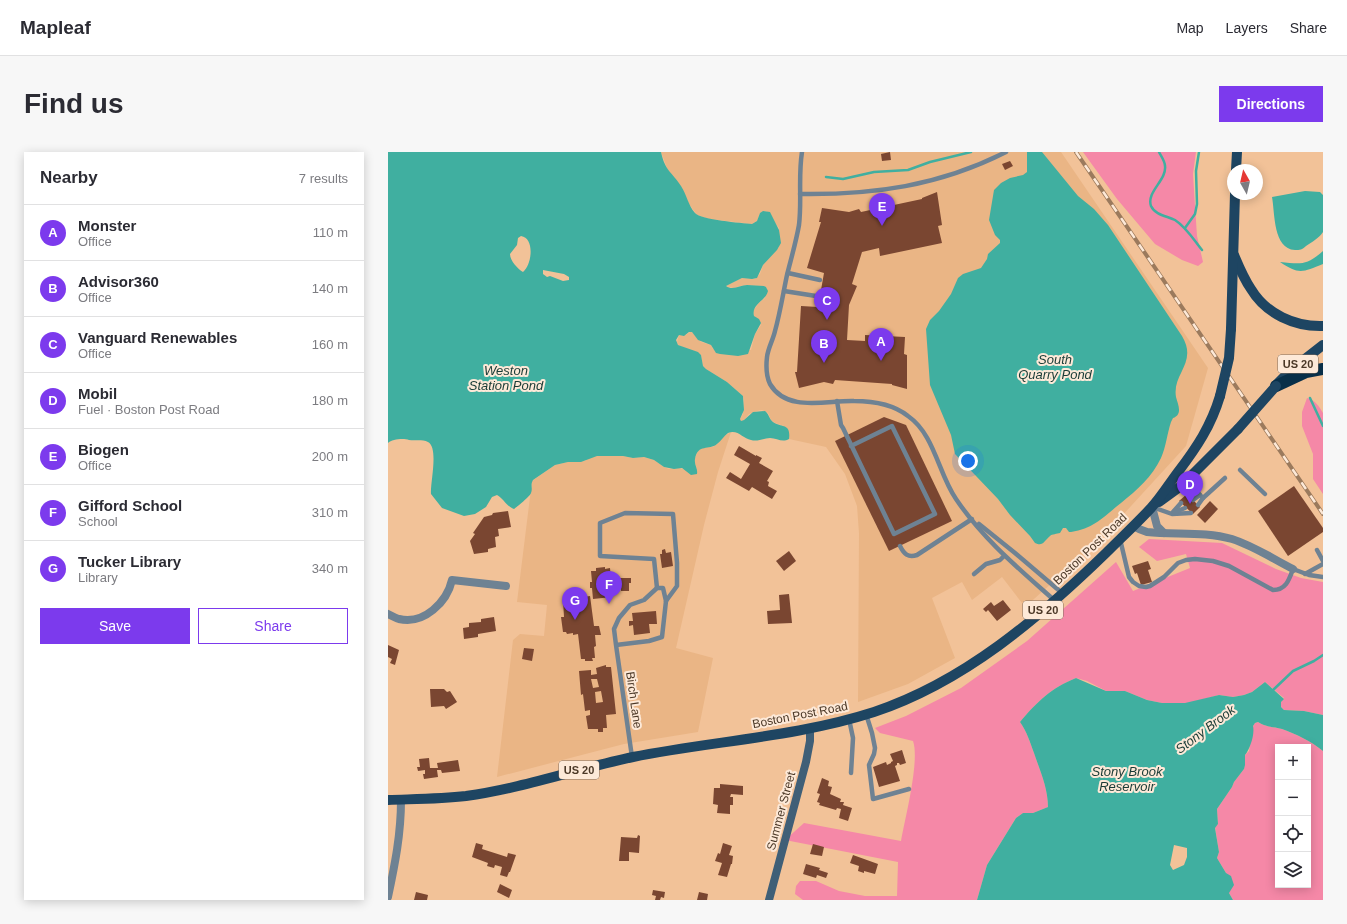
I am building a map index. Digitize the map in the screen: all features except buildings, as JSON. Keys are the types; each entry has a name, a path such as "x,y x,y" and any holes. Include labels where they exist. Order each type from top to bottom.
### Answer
{"highway":[{"path":"1276,386 1306,372 1323,369"}],"main road":[{"path":"1236,164 1237,152"},
{"name":"US 20","path":"1232,252 1235,200"},
{"path":"1232,252 1248,285 1265,306 1278,315 1292,321 1305,325 1323,326"},
{"name":"Boston Post Road","path":"1152,507 1201,441 1211,421 1220,396 1230,358 1232,252"},
{"name":"US 20","path":"1276,386 1290,370 1323,345"},
{"name":"Boston Post Road","path":"388,800 443,798 483,793 632,757 810,728 866,714 916,695 956,674 1006,640 1054,600 1152,507 1186,481 1238,429 1276,386"}],"street":[{"path":"1152,507 1158,526 1164,533"},
{"path":"1133,526 1142,531 1197,534 1232,539 1249,546 1293,569"},
{"path":"388,614 399,619 410,620 421,617 434,610 442,602 450,589 452,580 506,586"},
{"name":"Summer Street","path":"769,900 806,762 810,741 810,728"},
{"path":"388,897 399,845 401,800"}],"lane":[{"path":"802,152 799,168 799,225 775,332 767,355 766,370 771,384 780,394 794,401 811,404 837,401 878,403 889,405 909,416 924,434 950,491 972,519 1004,556 1054,600"},
{"path":"800,194 830,194 894,189 949,175 986,162 1006,152"},
{"path":"788,273 820,280"},
{"path":"784,291 816,296"},
{"path":"837,401 840,422 851,446 894,534 935,514 892,426 851,446"},
{"path":"1240,470 1265,494"},
{"path":"1193,500 1201,496 1225,478"},
{"path":"1186,481 1201,496"},
{"path":"1188,495 1194,490"},
{"path":"1198,505 1201,496"},
{"path":"1172,514 1181,503"},
{"path":"1152,507 1172,514 1191,513"},
{"path":"1172,514 1185,508"},
{"path":"616,645 649,641 662,637 666,601 663,588 656,588 654,559 600,556 600,523 625,513 673,514 677,563 677,586 666,601"},
{"path":"900,546 906,555 911,557 917,555 972,519"},
{"path":"972,519 1062,593"},
{"path":"1120,539 1129,577 1135,584 1141,587 1150,586 1159,581 1178,563 1188,559 1208,560 1225,565 1272,590 1285,586 1293,569 1305,574 1323,577"},
{"path":"1305,574 1323,562 1317,550"},
{"path":"974,574 986,564 1000,560 1004,556"},
{"name":"Birch Lane","path":"632,757 614,629 619,618 630,605 644,600 656,588"},
{"path":"866,714 875,748 869,766 873,799 909,789"},
{"path":"849,719 853,738 851,773"}],"shaded area":[{"path":"661,152 1061,152 1208,368 1186,446 1110,529 1025,607 1002,577 972,600 962,582 932,598 955,658 908,684 858,702 859,533 857,506 845,474 826,447 789,439 784,426 771,420 768,413 762,410 757,411 749,414 744,420 741,421 740,419 743,414 743,396 727,382 706,369 703,366 701,355 678,345 677,342 679,335 686,335 692,332 701,342 711,345 713,349 751,350 755,334 761,325 754,316 753,311 765,298 767,288 764,286 745,285 733,288 726,286 742,278 755,279 760,274 763,265 779,247 779,228 766,211 760,213 757,221 752,224 709,219 697,215 689,204 682,188 668,171"},
{"path":"1083,152 1196,152 1193,174 1194,190 1197,236 1203,262 1198,266 1182,260 1155,244 1117,199"},
{"path":"1307,398 1312,400 1323,413 1323,494 1313,479 1313,454 1302,426 1302,412"},
{"path":"731,432 718,472 704,525 676,648 713,658 698,732 624,744 497,777 513,640 520,634 544,636 547,605 517,602 532,481 555,465 568,462 585,461 590,457 597,456 623,456 633,458 644,457 654,460 669,469 697,469 694,461 699,450 703,447 713,447 724,436"},
{"path":"1149,539 1222,543 1276,569 1301,578 1323,582 1323,715 1304,711 1284,710 1281,707 1281,702 1284,698 1265,682 1252,692 1244,695 1233,697 1219,695 1185,704 1162,703 1147,700 1125,691 1106,691 1087,681 1076,678 1059,686 1045,696 1020,722 1028,737 1041,773 1047,793 1048,807 1033,813 1023,813 1016,818 987,865 977,900 803,900 795,894 796,886 800,881 816,881 839,891 865,896 897,896 898,862 785,840 804,823 901,841 915,762 913,741 880,733 875,728 906,716 961,688 1027,641 1116,562 1133,591 1190,568 1186,554 1157,561 1139,547"},
{"path":"1258,722 1282,729 1308,741 1323,751 1323,900 1233,900 1229,893 1226,873 1217,858 1219,852 1215,827 1218,824 1217,809 1244,769 1245,755 1249,751 1253,726"}],"water":[{"name":"Weston Station Pond","path":"388,152 661,152 667,167 681,186 695,213 705,218 752,224 757,221 760,213 763,211 770,212 779,230 781,243 777,250 763,265 757,278 742,278 726,286 734,288 744,285 764,286 768,291 765,297 755,308 754,316 759,319 761,323 755,334 748,354 738,356 716,353 711,345 698,340 692,332 689,332 684,336 679,335 676,340 678,345 698,352 701,355 703,366 706,369 727,382 743,396 744,410 740,419 741,421 753,412 765,411 773,422 789,430 789,439 782,440 770,438 754,440 748,439 735,432 728,433 714,446 701,449 696,454 695,461 697,474 691,475 682,468 674,469 664,467 654,460 644,457 633,458 623,456 597,456 581,462 568,462 555,465 533,480 532,491 514,509 497,495 492,497 486,507 475,514 464,516 442,508 431,494 434,458 433,451 428,442 401,439 388,443","holes":["521,236 528,241 531,252 528,264 523,272 517,267 510,257 510,254 517,245 518,238","543,270 564,274 569,277 569,280 563,281 550,276 547,277 543,274"]},
{"name":"South Quarry Pond","path":"1027,152 1042,152 1078,196 1094,209 1108,225 1182,336 1186,345 1187,354 1176,389 1179,412 1171,422 1163,454 1144,483 1093,525 1071,532 1069,532 1066,528 1063,528 1060,533 1051,535 1040,544 1035,543 998,499 955,454 951,435 930,385 926,329 930,320 939,311 951,294 958,278 963,274 981,268 987,259 988,254 1000,243 1000,240 995,235 989,220 994,190 1001,183 1010,178 1023,175 1027,172"},
{"path":"1305,191 1320,192 1323,195 1323,232 1300,250 1295,250 1288,248 1283,244 1279,237 1276,229 1272,197"},
{"path":"1323,251 1323,264 1311,269 1301,271 1292,269 1280,262 1307,262"},
{"name":"Stony Brook Reservoir","path":"1076,678 1106,691 1125,691 1147,700 1162,703 1185,703 1219,695 1233,697 1244,695 1252,692 1265,682 1284,699 1281,702 1281,707 1284,710 1304,711 1323,715 1323,751 1303,738 1282,729 1267,726 1258,722 1253,726 1253,737 1245,755 1244,769 1217,809 1218,824 1215,828 1219,852 1217,858 1226,873 1231,876 1234,885 1229,893 1233,900 977,900 987,865 1016,818 1023,813 1033,813 1048,807 1047,793 1041,773 1028,737 1020,722 1045,696","holes":["1174,845 1187,848 1187,857 1184,865 1173,870 1170,865"]}],"waterway":[{"path":"826,177 843,179 874,172 908,170 930,162 971,152"},
{"name":"Stony Brook","path":"1159,152 1164,162 1165,171 1151,196 1151,206 1158,213 1175,220 1183,226 1202,250"},
{"path":"1185,228 1195,214 1197,204 1196,171 1199,152"},
{"name":"Stony Brook","path":"1310,398 1323,426"},
{"name":"Stony Brook","path":"1272,691 1293,671 1323,655"}],"railway":[{"path":"1076,152 1323,514"}],"place":[{"name":"Biogen","path":"882,226"},
{"name":"Vanguard Renewables","path":"827,320"},
{"name":"Monster","path":"881,361"},
{"name":"Advisor360","path":"824,363"},
{"name":"Mobil","path":"1190,504"},
{"name":"Gifford School","path":"609,604"},
{"name":"Tucker Library","path":"575,620"}]}
